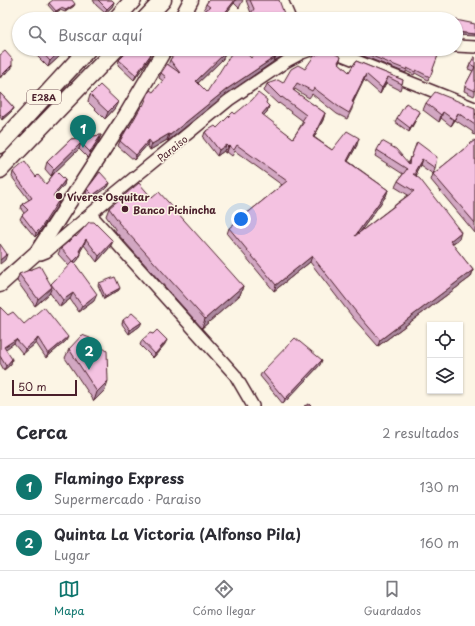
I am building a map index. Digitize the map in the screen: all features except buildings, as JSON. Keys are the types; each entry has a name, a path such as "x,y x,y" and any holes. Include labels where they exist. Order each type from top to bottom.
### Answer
{"highway":[{"path":"122,12 133,0"},
{"path":"152,12 163,0"},
{"name":"E28A","path":"0,145 82,56"},
{"name":"E28A","path":"0,170 109,56"}],"main road":[{"path":"185,12 191,0"},
{"name":"Paraiso","path":"0,285 37,252 101,155 161,56"}],"street":[{"path":"282,0 287,12"},
{"path":"463,46 475,47"},
{"name":"Paraiso","path":"37,252 41,254 46,252 229,100 294,56"},
{"path":"345,56 475,108"},
{"path":"91,215 235,376 253,406"}],"place":[{"name":"Flamingo Express","path":"83,148"},
{"name":"Víveres Osquitar","path":"59,196"},
{"name":"Banco Pichincha","path":"125,209"},
{"name":"Quinta La Victoria (Alfonso Pila)","path":"89,370"}]}
